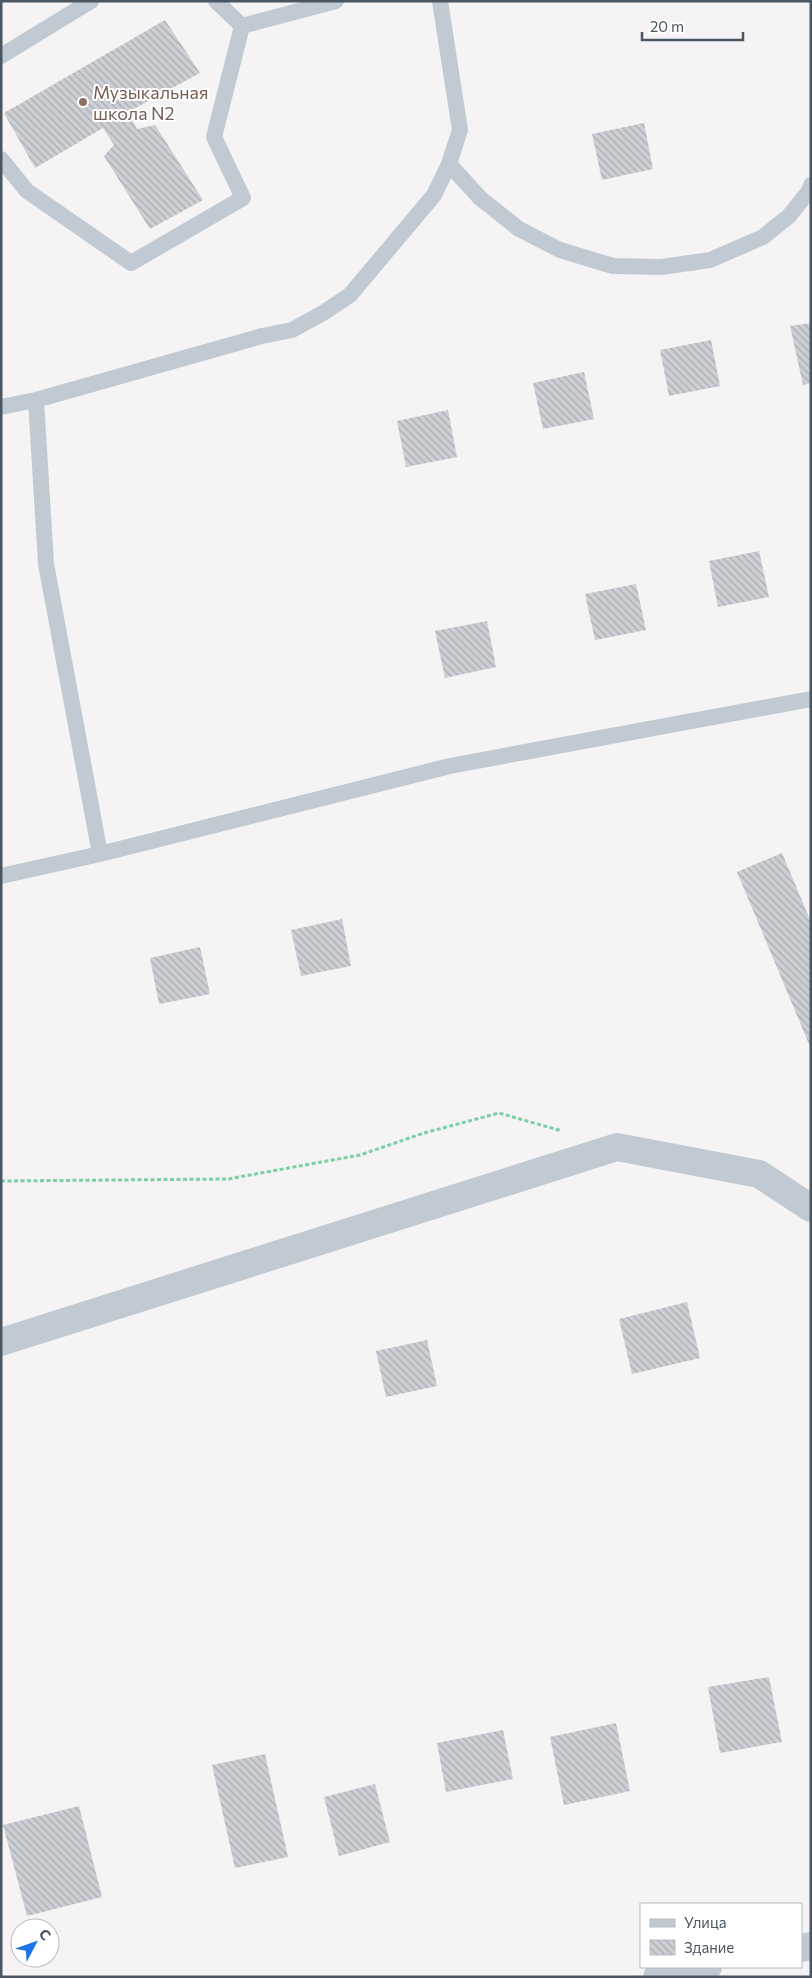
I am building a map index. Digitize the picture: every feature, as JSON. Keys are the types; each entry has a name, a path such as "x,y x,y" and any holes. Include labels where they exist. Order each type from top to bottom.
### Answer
{"street":[{"path":"1,1342 617,1147 759,1174 811,1208"},
{"path":"657,1977 703,1968"}],"lane":[{"path":"1,56 91,1"},
{"path":"216,1 242,26"},
{"path":"242,26 336,1"},
{"path":"1,407 36,400 262,336 292,330 350,295 434,195 450,164 460,130 440,1"},
{"path":"1,159 27,191 131,263 243,198 214,137 242,26"},
{"path":"450,164 480,198 519,229 560,250 613,266 661,267 710,260 763,237 789,216 809,191 811,184"},
{"path":"36,400 46,564 100,854"},
{"path":"1,876 100,854 450,766 811,699"}],"path":[{"path":"1,1181 228,1179 360,1155 424,1133 499,1113 562,1131"}],"building":[{"path":"165,20 200,73 128,112 137,129 155,125 203,200 150,229 104,156 114,145 103,128 35,168 4,113"},
{"path":"644,123 653,169 602,180 592,134"},
{"path":"811,323 811,383 803,385 790,326"},
{"path":"711,340 720,386 669,396 660,350"},
{"path":"584,372 594,419 543,429 533,383"},
{"path":"448,410 457,457 406,467 397,421"},
{"path":"759,551 769,597 718,607 709,561"},
{"path":"636,584 646,630 595,640 585,594"},
{"path":"487,621 496,667 445,678 435,631"},
{"path":"782,853 811,922 811,1049 737,872"},
{"path":"342,919 351,966 301,976 291,930"},
{"path":"200,947 210,994 159,1004 150,958"},
{"path":"687,1302 700,1358 632,1374 619,1319"},
{"path":"427,1340 437,1386 386,1397 376,1351"},
{"path":"769,1677 782,1742 720,1753 708,1687"},
{"path":"616,1723 630,1791 564,1805 550,1737"},
{"path":"503,1730 513,1779 446,1792 437,1743"},
{"path":"265,1754 288,1857 235,1868 212,1765"},
{"path":"375,1784 390,1842 339,1856 324,1797"},
{"path":"79,1806 102,1897 27,1916 3,1825"}],"place":[{"name":"Музыкальная школа N2","path":"83,102"}]}
